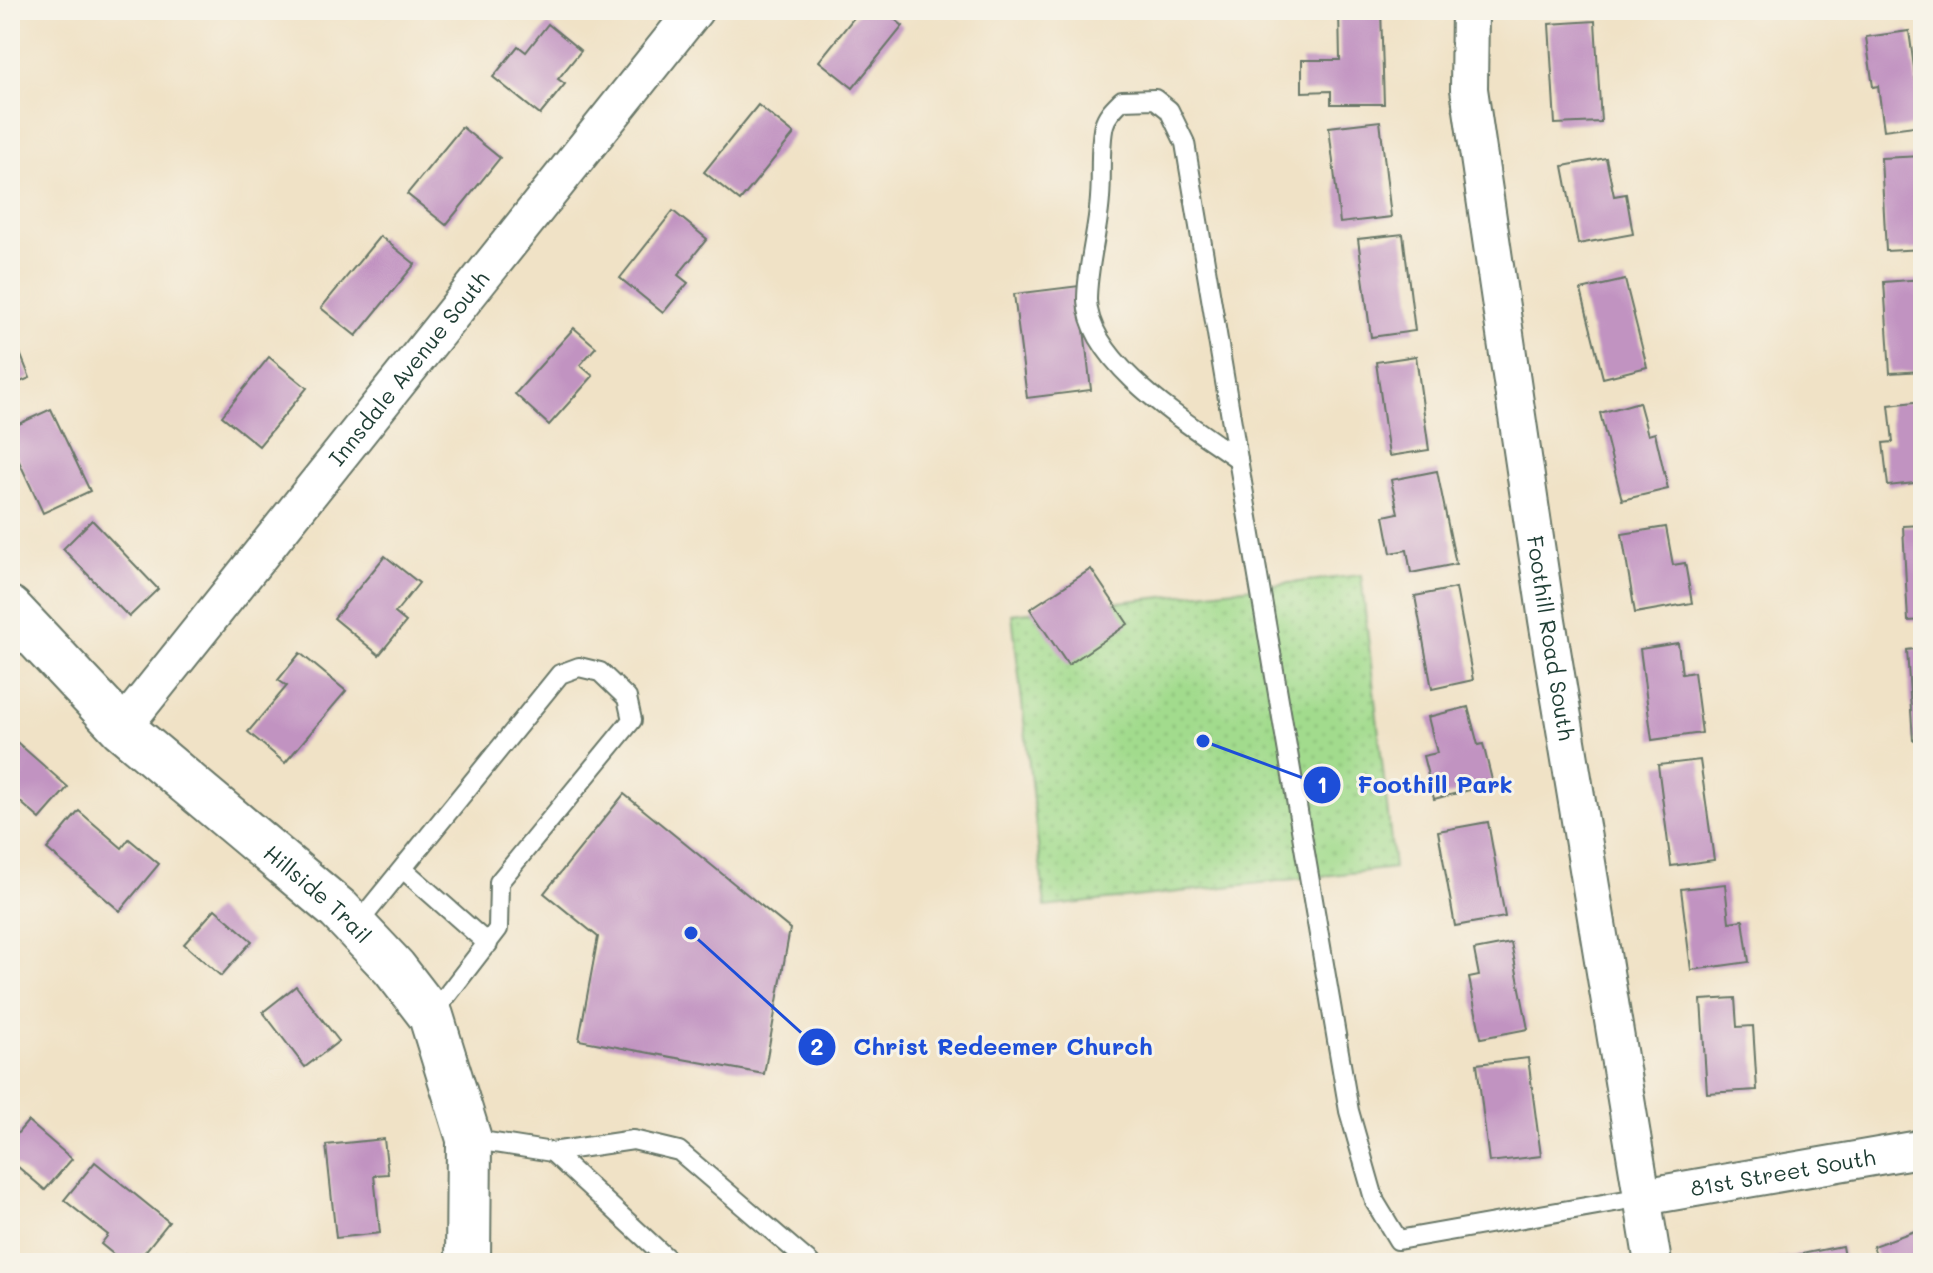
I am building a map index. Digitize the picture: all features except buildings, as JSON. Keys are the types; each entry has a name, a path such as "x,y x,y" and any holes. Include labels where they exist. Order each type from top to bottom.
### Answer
{"street":[{"name":"Innsdale Avenue South","path":"122,728 695,10"},
{"name":"Foothill Road South","path":"1470,10 1469,89 1547,620 1653,1263"},
{"name":"Hillside Trail","path":"10,609 122,728 339,910 394,968 431,1016 469,1139 468,1263"},
{"name":"81st Street South","path":"1643,1197 1923,1146"}],"lane":[{"path":"1238,459 1140,387 1114,361 1097,334 1087,302 1100,202 1104,124 1122,100 1155,99 1169,110 1185,143 1349,1111 1375,1202 1398,1240 1643,1197"},
{"path":"355,927 560,674 579,667 600,672 627,698 632,720 499,882 498,929 431,1016"},
{"path":"403,869 488,944"},
{"path":"469,1139 552,1152 633,1140 679,1151 810,1263"},
{"path":"552,1152 672,1263"}],"green space":[{"path":"1361,575 1394,868 1045,907 1012,614"}],"place":[{"name":"Foothill Park","path":"1203,741"},
{"name":"Christ Redeemer Church","path":"691,933"}]}
